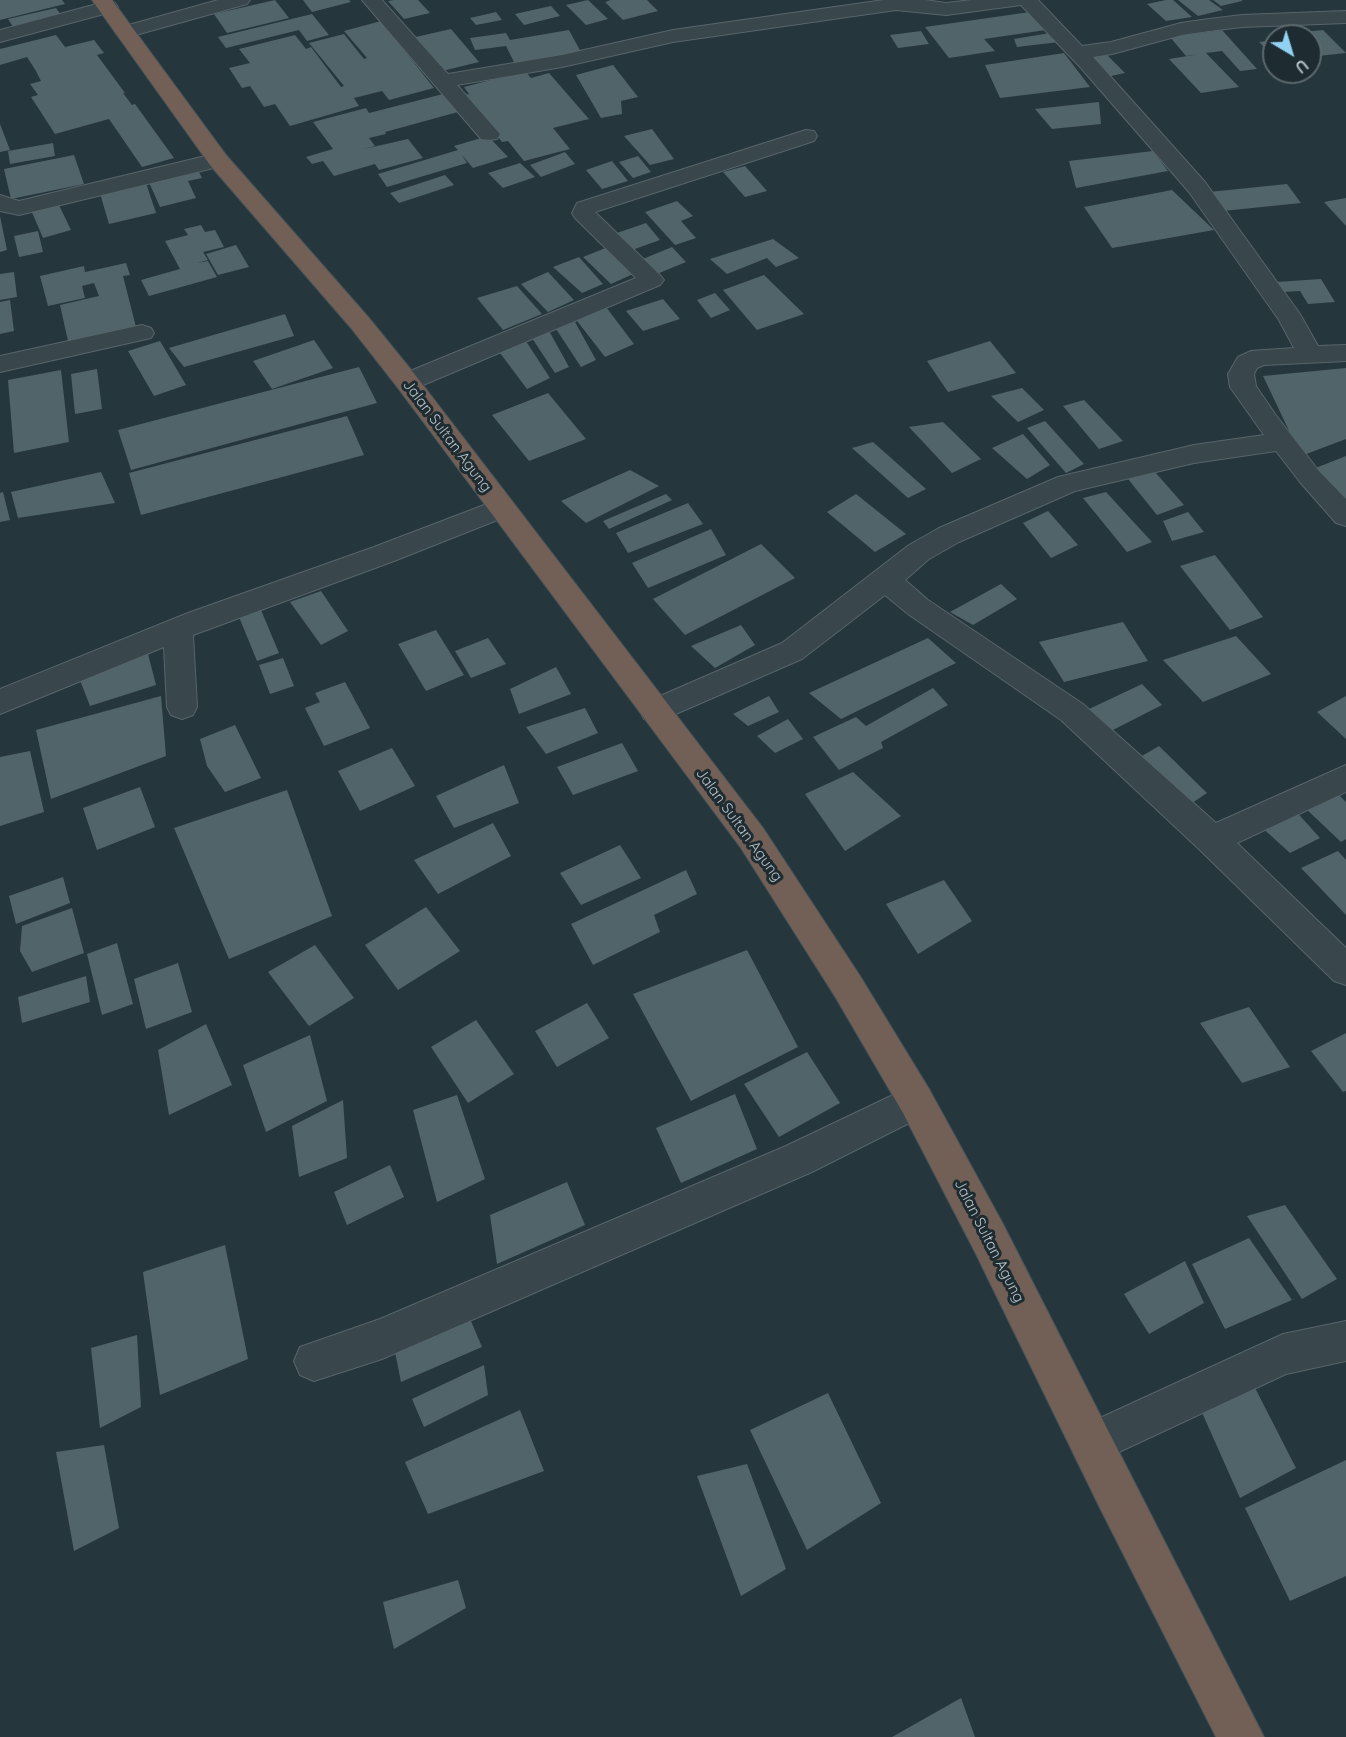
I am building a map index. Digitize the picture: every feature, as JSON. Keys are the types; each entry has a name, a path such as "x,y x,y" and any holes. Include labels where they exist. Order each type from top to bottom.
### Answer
{"highway":[{"name":"Jalan Sultan Agung","path":"105,4 218,160 352,314 407,382 500,508 752,838 848,987 916,1101 989,1238 1091,1444 1241,1737"}],"street":[{"path":"125,32 240,0"},
{"path":"372,0 446,81 489,134"},
{"path":"446,81 562,61 673,36 896,4 946,9 1018,0"},
{"path":"1027,0 1079,53 1197,187 1291,319 1310,354"},
{"path":"0,36 105,4"},
{"path":"1079,53 1112,48 1180,29 1209,25 1242,21 1346,17"},
{"path":"407,382 652,280 583,213 585,208 806,136"},
{"path":"0,202 11,208 20,208 218,160"},
{"path":"0,364 142,333"},
{"path":"1346,353 1260,357 1247,363 1241,374 1243,387 1282,441 1309,476 1346,516"},
{"path":"655,711 792,651 919,552 949,536 1068,484 1194,454 1282,441"},
{"path":"0,702 178,629 384,554 500,508"},
{"path":"886,580 918,607 1072,712 1212,840 1346,970"},
{"path":"178,629 182,707"},
{"path":"1212,840 1346,778"},
{"path":"314,1361 382,1339 788,1164 916,1101"},
{"path":"1091,1444 1283,1354 1346,1341"}],"building":[{"path":"0,0 62,0 65,4 0,20"},
{"path":"275,0 289,18 227,33 214,14"},
{"path":"303,0 349,0 351,2 312,12"},
{"path":"418,0 430,13 404,19 388,1"},
{"path":"588,0 608,19 586,25 566,5"},
{"path":"647,0 658,11 623,20 605,2"},
{"path":"1173,0 1192,17 1166,21 1147,4"},
{"path":"1178,0 1209,0 1223,10 1198,16"},
{"path":"1213,0 1242,0 1242,1 1221,6"},
{"path":"551,6 560,16 524,25 515,14"},
{"path":"56,8 61,15 13,27 8,19"},
{"path":"496,12 502,20 476,25 470,18"},
{"path":"1030,12 1046,30 984,39 995,51 949,58 925,27"},
{"path":"312,14 329,35 307,41 299,30 226,48 218,37"},
{"path":"381,21 434,88 389,100 382,91 354,98 359,106 290,126 275,104 264,107 250,86 242,88 229,68 250,63 239,49 295,35 306,49 311,47 341,87 344,86 309,43 344,34 364,59 367,58 344,31"},
{"path":"451,29 479,62 438,72 411,38"},
{"path":"569,30 582,54 515,64 506,46 475,50 470,38 506,33 510,40"},
{"path":"1222,30 1257,69 1240,71 1222,51 1206,53 1239,87 1201,93 1169,59 1200,54 1186,56 1170,37"},
{"path":"1323,30 1346,53 1322,56"},
{"path":"921,31 929,44 898,48 890,35"},
{"path":"1050,33 1059,42 1017,47 1014,39"},
{"path":"56,35 65,47 94,40 104,53 97,55 125,93 123,93 132,105 135,104 174,158 142,167 109,119 55,134 31,97 38,95 30,84 41,81 27,57 0,65 0,49"},
{"path":"1064,53 1090,87 1000,98 985,65"},
{"path":"1107,55 1125,73 1106,77 1089,58"},
{"path":"613,65 638,97 621,101 622,114 601,118 576,75"},
{"path":"525,71 531,78 549,73 589,119 553,128 570,149 524,161 508,141 502,142 465,95 469,94 464,87"},
{"path":"443,94 458,112 369,138 375,146 364,149 408,139 423,158 379,170 375,164 334,176 323,161 312,164 306,157 333,149 313,122 366,108 369,113"},
{"path":"1099,102 1101,124 1052,129 1035,109"},
{"path":"0,124 10,150 0,152"},
{"path":"652,129 674,159 650,165 624,136"},
{"path":"488,136 508,157 473,168 462,155 467,163 387,187 378,174 458,150 454,146"},
{"path":"53,143 55,156 10,164 8,151"},
{"path":"1153,151 1168,171 1076,188 1069,161"},
{"path":"565,152 575,164 541,177 530,165"},
{"path":"74,155 84,184 11,199 4,169"},
{"path":"638,156 651,172 633,178 619,162"},
{"path":"612,161 628,181 602,189 586,170"},
{"path":"520,163 535,177 503,188 488,173"},
{"path":"196,166 202,178 188,181 196,198 160,207 147,178"},
{"path":"745,166 767,191 745,197 723,172"},
{"path":"445,175 454,185 399,203 390,193"},
{"path":"145,180 156,213 109,224 99,190"},
{"path":"1287,184 1301,203 1223,211 1209,192"},
{"path":"1172,190 1214,230 1112,248 1084,207"},
{"path":"1346,198 1346,226 1324,202"},
{"path":"677,201 693,216 681,221 696,238 675,245 645,212"},
{"path":"58,203 71,230 43,238 31,210"},
{"path":"0,216 7,250 0,252"},
{"path":"646,223 660,240 629,251 614,234"},
{"path":"201,225 205,232 215,230 224,247 203,252 208,260 197,263 208,261 217,277 149,296 141,280 180,269 165,241 188,235 184,229"},
{"path":"38,231 43,252 19,257 14,236"},
{"path":"773,239 799,258 776,267 767,258 727,274 710,259"},
{"path":"236,245 249,267 218,275 206,254"},
{"path":"608,247 633,274 611,284 583,257"},
{"path":"672,247 686,262 652,276 638,261"},
{"path":"579,257 603,284 582,293 553,267"},
{"path":"126,263 130,275 123,276 136,327 68,341 60,305 99,296 94,283 82,286 85,298 48,306 40,276 84,266 85,272"},
{"path":"14,272 17,297 0,300 0,274"},
{"path":"548,272 574,300 548,312 521,284"},
{"path":"764,275 804,314 757,330 723,290"},
{"path":"1321,279 1335,302 1308,304 1300,291 1282,292 1276,282"},
{"path":"517,286 542,314 503,330 477,298"},
{"path":"715,293 730,310 711,318 697,300"},
{"path":"663,299 680,319 643,331 626,311"},
{"path":"10,300 14,331 0,334 0,302"},
{"path":"603,303 634,344 605,357 574,317"},
{"path":"285,314 294,336 184,367 169,348"},
{"path":"575,322 596,360 581,367 556,329"},
{"path":"548,329 569,367 555,373 530,335"},
{"path":"522,335 550,378 527,389 494,345"},
{"path":"314,340 333,368 272,389 253,361"},
{"path":"160,341 186,385 154,396 128,351"},
{"path":"990,341 1016,373 948,392 927,361"},
{"path":"359,367 377,403 131,470 118,430"},
{"path":"1346,368 1346,439 1301,456 1263,376"},
{"path":"97,369 102,409 75,414 71,374"},
{"path":"61,370 69,442 14,453 8,380"},
{"path":"1022,388 1044,410 1018,422 991,396"},
{"path":"548,393 586,439 529,461 492,415"},
{"path":"1084,400 1123,441 1099,449 1063,406"},
{"path":"347,416 364,455 141,515 129,473"},
{"path":"1045,421 1084,464 1066,473 1027,428"},
{"path":"943,422 981,459 952,473 909,427"},
{"path":"1023,434 1050,465 1027,479 992,448"},
{"path":"873,442 926,489 908,498 852,448"},
{"path":"1346,456 1346,504 1313,469"},
{"path":"630,470 659,486 586,523 561,501"},
{"path":"101,472 115,503 18,518 11,492"},
{"path":"1155,472 1184,505 1157,515 1128,479"},
{"path":"3,492 10,520 0,522 0,493"},
{"path":"1106,492 1152,542 1127,552 1083,498"},
{"path":"666,494 672,500 609,529 603,521"},
{"path":"856,494 906,534 875,552 827,512"},
{"path":"688,503 703,524 628,553 616,533"},
{"path":"1048,511 1078,545 1051,558 1023,523"},
{"path":"1188,512 1204,532 1172,541 1163,521"},
{"path":"711,529 726,555 648,588 632,563"},
{"path":"761,544 795,578 685,635 653,599"},
{"path":"1215,555 1263,617 1230,630 1180,566"},
{"path":"1001,584 1017,599 973,625 950,612"},
{"path":"321,591 348,631 321,645 290,602"},
{"path":"261,610 279,653 257,661 239,617"},
{"path":"1123,622 1148,661 1064,682 1039,642"},
{"path":"741,625 755,645 715,668 691,646"},
{"path":"436,630 464,675 426,691 398,644"},
{"path":"1236,636 1271,674 1203,702 1163,660"},
{"path":"488,638 506,664 471,678 455,651"},
{"path":"928,638 956,663 841,719 809,693"},
{"path":"148,654 156,685 90,706 78,675"},
{"path":"283,658 294,686 270,694 259,665"},
{"path":"556,667 571,694 519,714 510,689"},
{"path":"345,682 370,728 324,746 305,708 320,702 315,693"},
{"path":"1142,684 1162,705 1109,732 1087,710"},
{"path":"933,688 948,705 881,742 883,748 839,770 813,737 856,717 866,726"},
{"path":"161,696 166,756 51,799 36,730"},
{"path":"769,696 779,712 748,726 733,714"},
{"path":"1346,696 1346,739 1317,712"},
{"path":"585,708 598,733 546,754 526,727"},
{"path":"788,719 803,739 775,753 757,736"},
{"path":"235,725 261,778 225,792 207,766 200,739"},
{"path":"622,743 638,771 573,795 557,767"},
{"path":"1159,746 1207,793 1186,807 1135,760"},
{"path":"392,748 415,786 360,811 338,771"},
{"path":"30,751 44,812 0,826 0,757"},
{"path":"504,765 519,803 454,828 436,796"},
{"path":"853,772 901,816 845,851 805,794"},
{"path":"140,787 155,827 97,850 83,808"},
{"path":"1332,788 1346,802 1346,839 1341,842 1303,806"},
{"path":"287,790 332,916 229,959 174,828"},
{"path":"1292,807 1320,838 1290,853 1258,824"},
{"path":"493,823 511,856 438,894 414,860"},
{"path":"620,845 641,878 581,905 560,873"},
{"path":"1338,851 1346,860 1346,915 1301,868"},
{"path":"686,870 697,894 654,915 660,932 593,965 571,924"},
{"path":"63,877 70,903 16,924 9,896"},
{"path":"944,880 972,921 918,954 886,904"},
{"path":"426,907 460,951 398,990 365,945"},
{"path":"72,908 84,953 32,972 20,951 22,926"},
{"path":"117,943 133,1004 102,1015 87,954"},
{"path":"315,945 354,998 309,1026 268,972"},
{"path":"747,950 798,1047 691,1101 633,994"},
{"path":"178,963 192,1012 146,1029 134,979"},
{"path":"86,976 90,1002 22,1023 18,997"},
{"path":"587,1003 609,1038 557,1067 535,1031"},
{"path":"1249,1007 1290,1067 1242,1083 1200,1023"},
{"path":"476,1020 514,1074 468,1103 431,1047"},
{"path":"206,1024 232,1085 169,1115 158,1050"},
{"path":"1346,1033 1346,1091 1343,1092 1311,1051"},
{"path":"310,1035 327,1101 266,1132 243,1065"},
{"path":"807,1052 840,1103 779,1137 744,1084"},
{"path":"735,1094 757,1149 681,1183 656,1128"},
{"path":"457,1095 485,1179 437,1202 413,1110"},
{"path":"343,1100 347,1158 299,1177 292,1126"},
{"path":"390,1165 404,1197 347,1225 334,1192"},
{"path":"567,1182 585,1225 497,1264 490,1215"},
{"path":"1285,1205 1337,1279 1302,1299 1247,1216"},
{"path":"1249,1238 1292,1300 1225,1329 1192,1264"},
{"path":"225,1245 248,1359 160,1395 143,1272"},
{"path":"1185,1261 1204,1303 1149,1334 1124,1294"},
{"path":"471,1321 482,1347 401,1382 394,1347"},
{"path":"137,1335 141,1407 100,1428 91,1348"},
{"path":"484,1365 488,1395 424,1427 412,1399"},
{"path":"1251,1380 1296,1468 1240,1498 1196,1399"},
{"path":"828,1393 881,1503 807,1550 750,1430"},
{"path":"520,1410 544,1471 428,1514 405,1462"},
{"path":"104,1445 119,1528 74,1551 56,1452"},
{"path":"1346,1460 1346,1576 1290,1601 1245,1508"},
{"path":"747,1464 786,1569 741,1596 697,1476"},
{"path":"458,1580 466,1608 394,1649 383,1602"},
{"path":"961,1698 975,1737 892,1737"}]}
